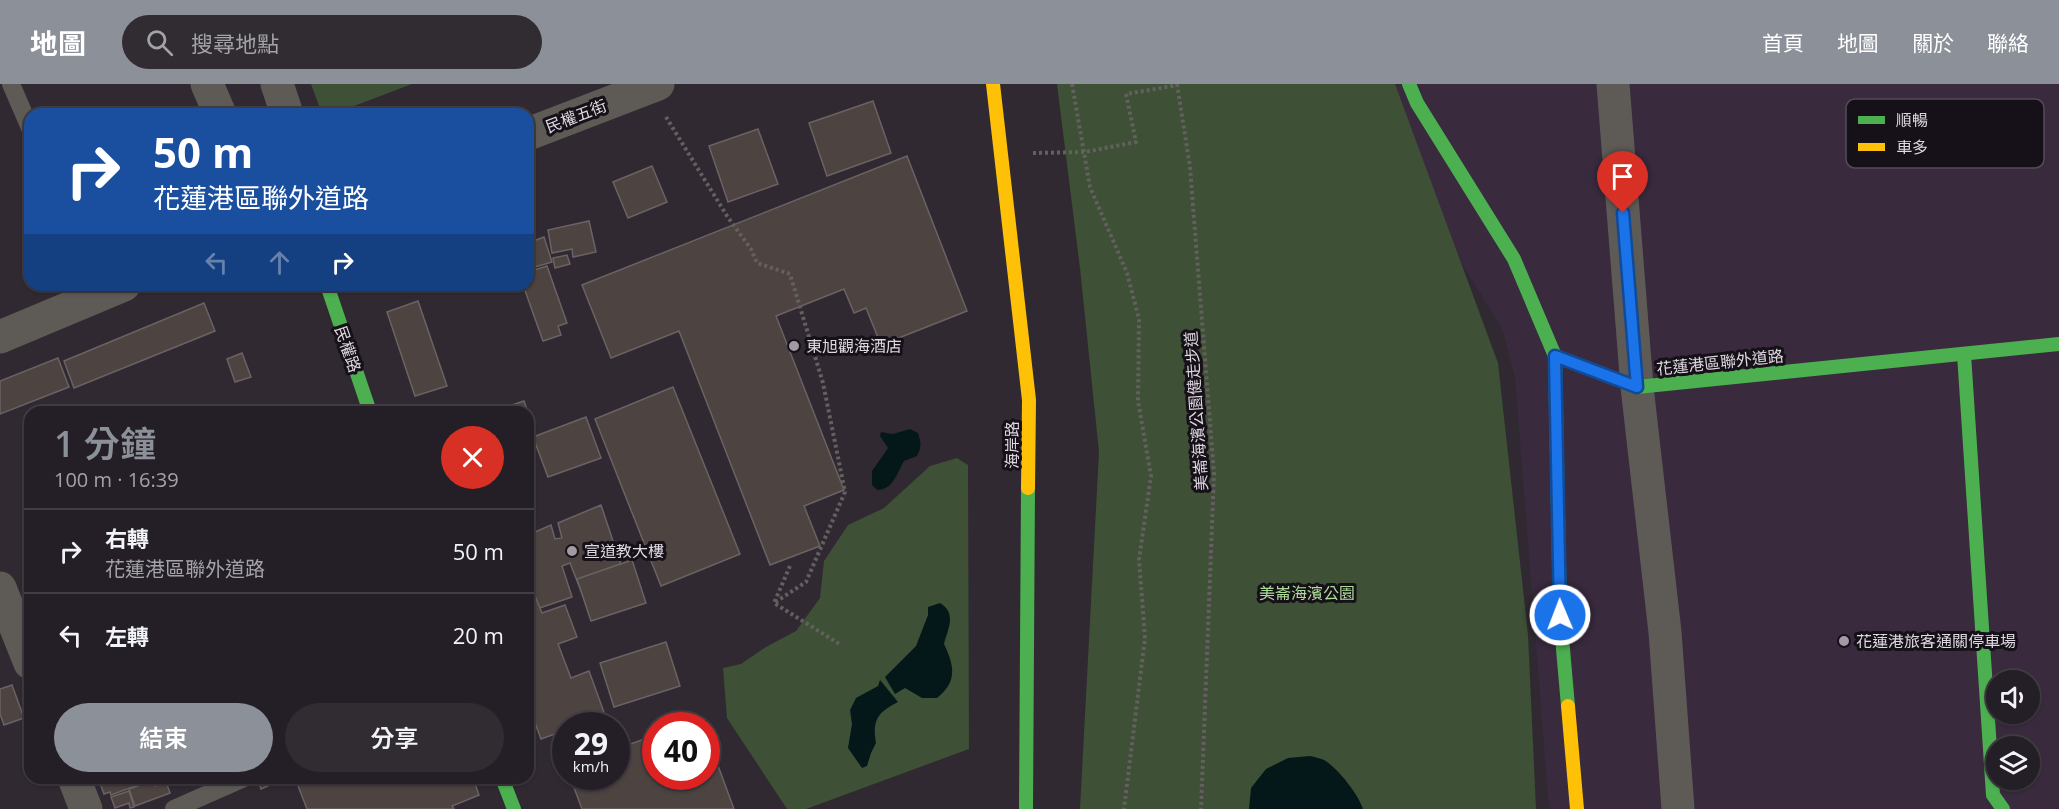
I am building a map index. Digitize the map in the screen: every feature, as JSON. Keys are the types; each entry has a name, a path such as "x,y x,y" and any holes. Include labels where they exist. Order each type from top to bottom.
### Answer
{"street":[{"path":"207,84 217,108"},
{"path":"277,84 285,108"},
{"name":"海岸路","path":"993,84 1003,154 1029,399 1026,809"},
{"path":"1408,84 1417,103 1514,259 1555,356 1560,615 1577,809"},
{"path":"1613,84 1637,387 1665,632 1678,809"},
{"name":"民權五街","path":"534,132 653,86"},
{"path":"0,337 100,291"},
{"name":"民權路","path":"329,291 368,406"},
{"name":"花蓮港區聯外道路","path":"1555,356 1637,387 2059,344"},
{"path":"1964,354 1993,795 2003,809"},
{"path":"0,588 24,648"},
{"path":"76,784 86,809"},
{"path":"504,784 514,809"}],"lane":[{"path":"11,84 24,114"},
{"path":"174,809 230,784"}],"path":[{"path":"1072,84 1090,187 1127,273 1139,319 1138,401 1151,476 1139,560 1145,638 1124,809"},
{"path":"1003,154 1085,152 1136,142 1126,94 1178,84"},
{"name":"美崙海濱公園健走步道","path":"1178,84 1190,167 1214,474 1201,809"},
{"path":"653,86 727,216 751,249 757,263 790,274 823,383 845,492 806,582 774,603"},
{"path":"774,603 790,566"},
{"path":"774,603 841,645"}],"shaded area":[{"path":"1370,84 2059,84 2059,809 1549,809 1515,377 1502,328 1398,161"},
{"path":"910,429 918,433 920,439 917,456 904,461 891,484 877,490 872,485 872,471 888,448 880,436 881,432 893,434"},
{"path":"940,603 950,616 944,644 952,667 951,680 937,698 922,698 905,688 895,694 885,677 916,646 928,615 928,607"},
{"path":"880,680 898,702 881,713 878,718 875,728 876,743 867,766 862,768 848,748 852,724 850,710 856,698 878,686"},
{"path":"1310,756 1324,760 1341,775 1363,809 1249,809 1251,788 1266,769 1288,758"}],"green space":[{"path":"311,84 412,84 349,108 320,108"},
{"name":"美崙海濱公園","path":"1057,84 1395,84 1498,363 1528,635 1536,809 1080,809 1099,452 1080,268"},
{"path":"957,458 968,465 969,749 806,809 787,809 727,718 723,668 741,664 796,631 820,598 824,561 848,525 884,508 930,466"}],"building":[{"path":"873,101 891,153 827,176 809,123"},
{"path":"758,129 778,184 728,202 709,146"},
{"path":"907,156 967,311 881,345 866,308 854,313 844,289 776,316 844,490 804,506 820,546 770,565 679,331 611,358 582,285"},
{"path":"652,166 667,202 628,218 613,182"},
{"path":"589,221 596,252 573,257 572,249 552,253 548,230"},
{"path":"544,237 552,262 534,267 534,241"},
{"path":"567,255 570,264 555,268 553,258"},
{"path":"547,266 567,323 558,326 561,335 543,341 525,291 534,291 534,270"},
{"path":"418,301 447,386 415,396 387,312"},
{"path":"204,303 215,331 74,388 64,361"},
{"path":"242,353 251,377 235,382 227,359"},
{"path":"58,358 69,387 0,414 0,381"},
{"path":"673,387 740,554 661,586 595,419"},
{"path":"524,401 526,406 509,406"},
{"path":"586,417 601,458 548,477 534,437"},
{"name":"宣道教大樓","path":"601,505 627,583 583,596 570,563 562,566 572,597 534,610 534,532 551,525 555,539 562,538 558,523"},
{"path":"632,560 646,603 591,621 577,579"},
{"path":"534,593 542,613 565,605 577,637 558,644 571,678 589,671 604,712 552,712 552,735 541,739 534,720"},
{"path":"666,642 680,686 614,707 600,663"},
{"path":"12,685 24,718 4,725 0,714 0,689"},
{"path":"642,740 642,790 720,790 720,771 734,809 582,809 575,790 630,790 630,744"},
{"path":"100,784 141,784 111,795 110,792 104,794"},
{"path":"144,784 154,784 155,786 167,784 170,793 135,806 129,789"},
{"path":"259,784 272,784 261,789"},
{"path":"297,784 475,784 479,795 452,806 454,809 307,809"},
{"path":"129,791 134,807 130,808 129,803 115,808 111,797"}],"traffic: fast":[{"path":"1409,84 1417,103 1514,259 1555,356 1560,615 1568,706"},
{"path":"329,291 368,406"},
{"path":"1555,356 1637,387 2059,344"},
{"path":"1964,354 1993,795 2003,809"},
{"path":"1026,809 1028,488"},
{"path":"504,784 514,809"}],"traffic: slow":[{"path":"993,84 1029,400 1028,488"},
{"path":"1568,706 1577,809"}],"place":[{"name":"東旭觀海酒店","path":"794,346"},
{"name":"宣道教大樓","path":"572,551"},
{"name":"花蓮港旅客通關停車場","path":"1844,641"}],"route":[{"path":"1560,615 1555,356 1637,387 1623,213"}]}
